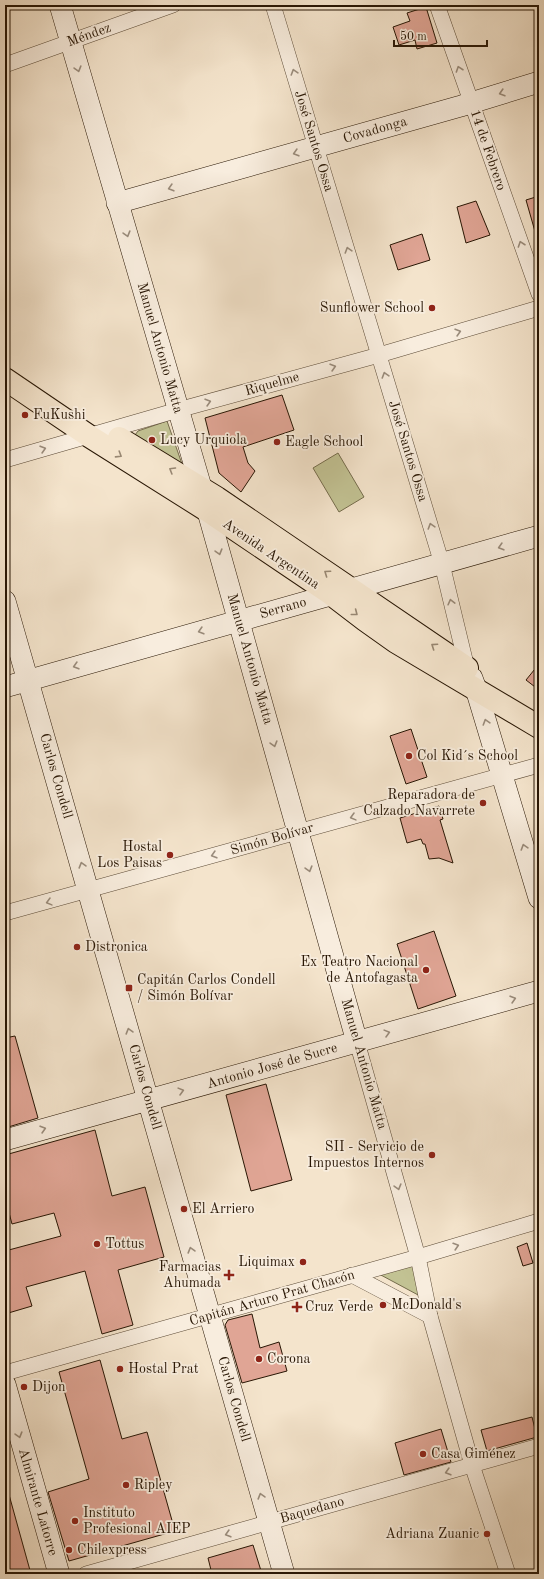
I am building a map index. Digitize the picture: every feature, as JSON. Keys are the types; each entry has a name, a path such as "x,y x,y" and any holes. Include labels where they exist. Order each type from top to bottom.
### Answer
{"main road":[{"name":"Avenida Argentina","path":"5,363 98,433 208,512 539,710"},
{"name":"Avenida Argentina","path":"5,379 98,433 201,487 341,592 365,620 396,642 476,688 539,727"}],"street":[{"name":"Manuel Antonio Matta","path":"60,5 201,487 358,1042 418,1257 430,1316 472,1465 508,1574"},
{"name":"Méndez","path":"5,65 173,5"},
{"name":"José Santos Ossa","path":"273,5 442,564 467,668 476,688 539,898"},
{"name":"14 de Febrero","path":"437,5 539,294"},
{"name":"Covadonga","path":"118,203 539,82"},
{"name":"Riquelme","path":"5,460 178,410 379,355 539,308"},
{"name":"Serrano","path":"5,686 539,536"},
{"name":"Carlos Condell","path":"5,601 29,680 284,1574"},
{"name":"Simón Bolívar","path":"5,914 539,765"},
{"name":"Antonio José de Sucre","path":"5,1140 539,991"},
{"name":"Capitán Arturo Prat Chacón","path":"5,1373 418,1257 539,1221"},
{"path":"352,1275 430,1316"},
{"name":"Almirante Latorre","path":"5,1384 59,1574"},
{"name":"Baquedano","path":"86,1574 539,1446"}],"green space":[{"path":"167,421 182,464 135,435 138,431"},
{"path":"338,453 364,497 339,512 313,468"},
{"path":"412,1264 420,1296 379,1274"}],"building":[{"path":"426,7 437,43 417,49 415,40 399,45 393,27 410,21 407,13"},
{"path":"539,196 539,235 536,235 526,200"},
{"path":"476,201 490,235 466,243 457,207"},
{"path":"422,234 430,260 398,270 390,245"},
{"path":"282,395 294,430 243,447 248,463 255,471 241,492 219,473 205,418"},
{"path":"539,664 539,690 526,680"},
{"name":"Col Kid´s School","path":"411,729 427,777 406,784 390,736"},
{"path":"439,806 443,819 440,820 453,863 439,858 429,859 425,844 423,844 421,839 407,843 400,818"},
{"name":"Ex Teatro Nacional de Antofagasta","path":"434,931 456,996 418,1009 397,944"},
{"path":"15,1036 38,1118 5,1128 5,1038"},
{"path":"266,1084 292,1180 251,1191 226,1095"},
{"path":"95,1130 112,1196 145,1187 164,1257 118,1270 133,1325 102,1334 85,1271 26,1287 32,1306 5,1314 5,1251 61,1236 54,1213 12,1224 7,1205 5,1205 5,1155"},
{"path":"527,1243 533,1263 523,1266 517,1247"},
{"name":"Corona","path":"252,1314 260,1348 279,1342 287,1371 242,1383 225,1325 228,1320"},
{"name":"Ripley","path":"100,1360 122,1439 147,1432 175,1531 69,1561 48,1492 89,1479 59,1372"},
{"path":"532,1417 537,1437 487,1451 481,1430"},
{"name":"Casa Giménez","path":"441,1429 451,1462 404,1475 395,1443"},
{"path":"5,1491 8,1491 31,1574 5,1574"},
{"path":"253,1545 262,1574 212,1574 208,1558"}],"place":[{"name":"Sunflower School","path":"432,308"},
{"name":"FuKushi","path":"25,415"},
{"name":"Lucy Urquiola","path":"152,440"},
{"name":"Eagle School","path":"277,442"},
{"name":"Col Kid´s School","path":"409,756"},
{"name":"Reparadora de Calzado Navarrete","path":"483,803"},
{"name":"Hostal Los Paisas","path":"170,855"},
{"name":"Distronica","path":"77,947"},
{"name":"Ex Teatro Nacional de Antofagasta","path":"426,970"},
{"name":"Capitán Carlos Condell / Simón Bolívar","path":"129,988"},
{"name":"SII - Servicio de Impuestos Internos","path":"432,1155"},
{"name":"El Arriero","path":"184,1209"},
{"name":"Tottus","path":"97,1244"},
{"name":"Liquimax","path":"303,1262"},
{"name":"Farmacias Ahumada","path":"229,1275"},
{"name":"McDonald's","path":"383,1305"},
{"name":"Cruz Verde","path":"297,1307"},
{"name":"Corona","path":"259,1359"},
{"name":"Hostal Prat","path":"120,1369"},
{"name":"Dijon","path":"24,1387"},
{"name":"Casa Giménez","path":"423,1454"},
{"name":"Ripley","path":"126,1485"},
{"name":"Instituto Profesional AIEP","path":"75,1521"},
{"name":"Adriana Zuanic","path":"487,1534"},
{"name":"Chilexpress","path":"69,1550"}]}
